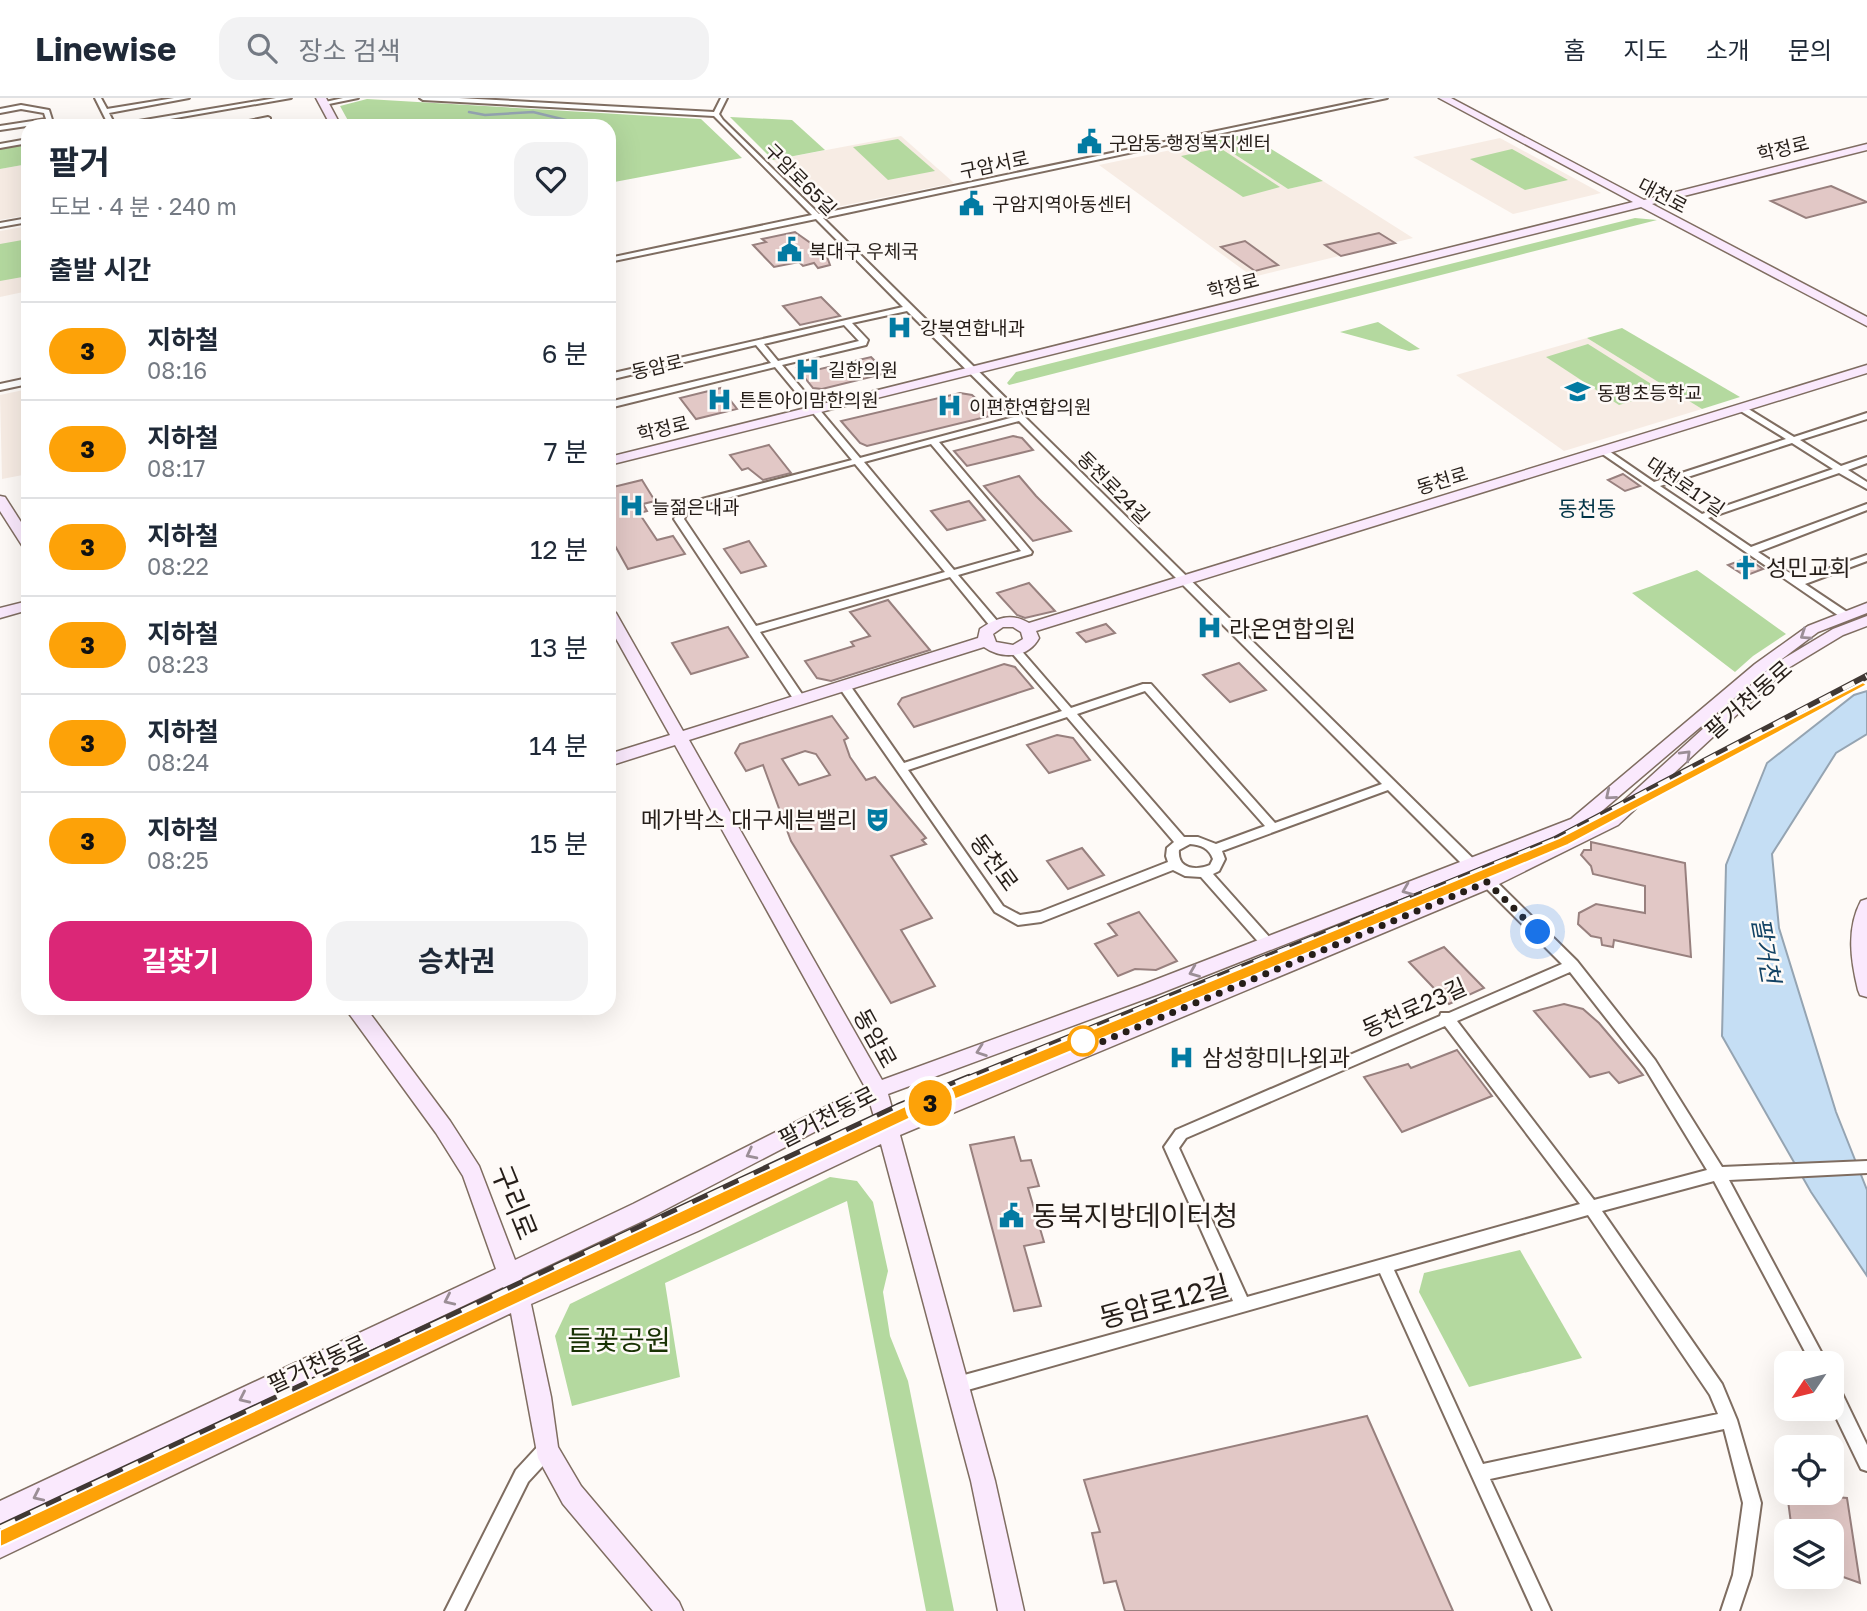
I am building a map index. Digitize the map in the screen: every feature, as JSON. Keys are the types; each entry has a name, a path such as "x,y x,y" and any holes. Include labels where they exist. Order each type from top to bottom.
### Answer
{"main road":[{"name":"대천로","path":"1444,98 1867,322"},
{"path":"322,101 332,119"},
{"name":"학정로","path":"616,459 1867,147"},
{"name":"동천로","path":"1027,629 1867,369"},
{"path":"0,500 21,533"},
{"path":"0,613 21,608"},
{"name":"팔거천동로","path":"0,1514 640,1211 877,1090 1577,823 1760,667 1813,629 1867,608"},
{"path":"1008,621 1027,629 1031,633 1029,642 1015,650 996,649 986,641 985,632 994,624 1008,621"},
{"name":"팔거천동로","path":"0,1546 446,1331 690,1224 888,1131 1487,882 1612,821 1780,667 1838,632 1867,621"},
{"name":"동암로","path":"616,625 877,1090 983,1481 1011,1611"},
{"path":"616,758 986,641"},
{"path":"1867,906 1863,914 1861,942 1867,990"},
{"name":"구리로","path":"360,1015 443,1127 472,1172 511,1271 519,1300 539,1397 546,1450 572,1495 670,1611"}],"street":[{"path":"98,98 109,119"},
{"path":"106,111 156,100 186,98"},
{"path":"156,119 259,100 288,98"},
{"path":"322,101 355,98"},
{"path":"423,98 664,108 716,114 724,98"},
{"path":"551,105 556,98"},
{"name":"구암서로","path":"616,258 1384,98"},
{"path":"259,100 267,119"},
{"path":"0,111 21,107 47,111 49,119"},
{"name":"구암로65길","path":"716,114 814,216 974,369"},
{"path":"0,128 21,126"},
{"path":"0,146 21,142"},
{"path":"0,225 21,221"},
{"path":"908,307 758,342 994,624"},
{"path":"616,403 863,343 864,340 846,322"},
{"name":"동암로","path":"616,375 758,342"},
{"name":"동천로24길","path":"974,369 1183,580"},
{"path":"0,387 21,382"},
{"path":"1742,408 1867,486"},
{"path":"1653,485 1867,416"},
{"path":"800,700 679,519 681,512 686,506 1021,418"},
{"path":"754,630 1027,552 933,441"},
{"name":"대천로17길","path":"1603,451 1846,616"},
{"path":"1701,517 1867,460"},
{"path":"1750,551 1867,508"},
{"path":"1798,583 1867,558"},
{"path":"1183,580 1269,662 1388,786 1572,965 1650,1064 1718,1174 1813,1351"},
{"path":"1015,650 1181,842"},
{"name":"동천로","path":"845,687 999,909 1018,920 1041,917 1175,864"},
{"path":"901,768 1147,687 1273,828"},
{"path":"1215,849 1388,786"},
{"path":"1181,842 1203,842 1215,849 1218,864 1204,873 1185,871 1175,864 1172,852 1181,842"},
{"path":"1204,873 1267,943"},
{"name":"동천로23길","path":"1243,1306 1171,1147 1181,1134 1446,1017 1572,965"},
{"path":"1446,1017 1592,1209 1716,1390 1729,1420 1752,1503 1742,1575 1730,1611"},
{"name":"동암로12길","path":"957,1385 1693,1179 1718,1174 1867,1167"},
{"path":"1385,1267 1542,1611"},
{"path":"1844,1416 1867,1463"},
{"path":"1479,1473 1729,1420"},
{"path":"454,1611 522,1476 546,1450"}],"shaded area":[{"path":"901,136 954,183 831,208 819,206 773,160"},
{"path":"1500,138 1601,193 1513,214 1413,157"},
{"path":"1214,141 1288,189 1323,181 1413,238 1253,277 1099,165"},
{"path":"21,165 21,216 0,220 0,169"},
{"path":"21,227 21,292 0,297 0,231"},
{"name":"동평초등학교","path":"1587,338 1702,409 1564,451 1456,375"},
{"path":"21,390 21,475 2,479 0,395"}],"green space":[{"path":"367,99 701,119 742,158 616,182 616,119 347,119 340,106"},
{"path":"730,117 792,120 825,150 773,160"},
{"path":"1247,134 1323,181 1288,189 1214,141"},
{"path":"898,139 935,171 888,180 853,147"},
{"path":"21,145 21,165 0,169 0,149"},
{"path":"1220,148 1280,187 1243,197 1181,156"},
{"path":"1512,149 1568,180 1525,190 1470,159"},
{"path":"1635,218 1657,220 1009,385 1007,383 1016,372"},
{"path":"21,240 21,277 0,281 0,244"},
{"path":"1378,322 1420,349 1409,351 1340,332"},
{"path":"1622,328 1740,397 1702,409 1587,338"},
{"path":"1588,344 1664,392 1619,405 1546,357"},
{"path":"1697,570 1786,634 1735,672 1632,593"},
{"name":"들꽃공원","path":"830,1177 857,1181 873,1202 888,1271 883,1292 890,1336 908,1381 954,1611 926,1611 847,1201 665,1283 680,1377 572,1406 555,1336 570,1304"},
{"path":"1520,1250 1582,1358 1469,1387 1419,1292 1424,1273"}],"water":[{"name":"팔거천","path":"1867,691 1867,734 1836,753 1772,854 1779,928 1836,1112 1867,1190 1867,1276 1811,1192 1722,1036 1726,865 1767,763 1854,695"}],"building":[{"path":"1831,186 1867,202 1806,218 1771,201"},
{"name":"북대구 우체국","path":"795,232 826,254 830,265 818,268 814,263 803,266 799,262 774,267 753,245 766,242 762,239"},
{"path":"1379,233 1395,243 1341,256 1325,245"},
{"path":"1245,241 1278,265 1255,271 1221,247"},
{"path":"821,297 840,316 800,325 783,306"},
{"path":"871,357 887,373 822,389 813,388 797,368 811,365 816,370"},
{"path":"721,388 737,409 696,419 680,398"},
{"path":"960,393 972,395 994,415 867,446 860,443 841,421"},
{"path":"1013,436 1022,438 1033,450 967,466 954,451"},
{"path":"769,445 791,473 763,480 748,468 742,470 730,455"},
{"path":"1623,474 1640,486 1625,491 1608,480"},
{"path":"1019,476 1071,531 1033,541 984,486"},
{"path":"642,480 655,501 643,504 647,511 639,513 657,540 673,536 685,554 628,569 616,548 616,486"},
{"path":"969,501 985,520 947,530 931,511"},
{"path":"749,541 766,566 741,573 724,549"},
{"name":"성민교회","path":"1747,558 1763,569 1745,576 1728,565"},
{"path":"1029,583 1055,611 1025,618 1017,615 997,593"},
{"path":"888,600 930,650 831,681 817,678 805,661 854,646 851,642 870,636 850,612"},
{"path":"1106,624 1115,633 1086,642 1077,633"},
{"path":"728,627 748,657 691,674 672,643"},
{"path":"1239,663 1266,690 1230,702 1203,675"},
{"path":"1004,664 1015,667 1033,688 914,727 898,704 902,698"},
{"path":"832,716 848,738 844,740 850,757 866,780 875,777 926,838 922,840 926,844 891,856 932,918 901,930 935,986 891,1003 791,841 763,765 746,771 735,753 740,744","holes":["805,751 816,754 830,775 799,785 782,759"]},
{"path":"1057,735 1073,738 1090,760 1049,773 1027,745"},
{"path":"1591,842 1685,863 1691,957 1614,940 1613,947 1602,945 1601,938 1591,936 1578,924 1579,913 1596,904 1645,913 1645,886 1593,874 1591,866 1581,855 1584,850 1591,850"},
{"path":"1082,848 1104,875 1068,889 1047,861"},
{"path":"1139,912 1177,961 1156,970 1135,969 1118,976 1095,944 1117,935 1108,924"},
{"path":"1444,947 1484,988 1449,1004 1409,962"},
{"path":"1564,1004 1583,1009 1599,1023 1643,1075 1619,1083 1609,1072 1590,1077 1534,1011"},
{"path":"1457,1050 1492,1096 1402,1132 1364,1077 1408,1064 1411,1068"},
{"name":"동북지방데이터청","path":"1014,1137 1021,1161 1031,1160 1039,1186 1028,1188 1044,1242 1024,1246 1041,1306 1014,1311 970,1145"},
{"path":"1367,1416 1453,1611 1125,1611 1116,1581 1104,1583 1092,1533 1100,1532 1084,1480"},
{"path":"1844,1498 1847,1498 1860,1583 1844,1577 1844,1519 1790,1519 1789,1505 1844,1505"}],"waterway":[{"path":"469,112 485,115 533,112 562,119"}],"railway":[{"path":"965,1080 1554,840 1867,676"},
{"path":"0,1528 898,1107 969,1078"}],"metro line":[{"name":"3","path":"0,1537 909,1112 1477,880 1563,842 1867,685"}],"place":[{"name":"구암동 행정복지센터","path":"1089,142"},
{"name":"구암지역아동센터","path":"972,203"},
{"name":"북대구 우체국","path":"789,250"},
{"name":"강북연합내과","path":"900,327"},
{"name":"길한의원","path":"808,369"},
{"name":"동평초등학교","path":"1577,392"},
{"name":"튼튼아이맘한의원","path":"719,399"},
{"name":"이편한연합의원","path":"949,406"},
{"name":"늘젊은내과","path":"632,506"},
{"name":"성민교회","path":"1746,567"},
{"name":"라온연합의원","path":"1209,628"},
{"name":"메가박스 대구세븐밸리","path":"878,819"},
{"name":"삼성항미나외과","path":"1182,1057"},
{"name":"동북지방데이터청","path":"1012,1215"}],"district":[{"name":"동천동","path":"1587,508"}],"route":[{"path":"1083,1041 1087,1048 1487,882 1538,932"}]}
